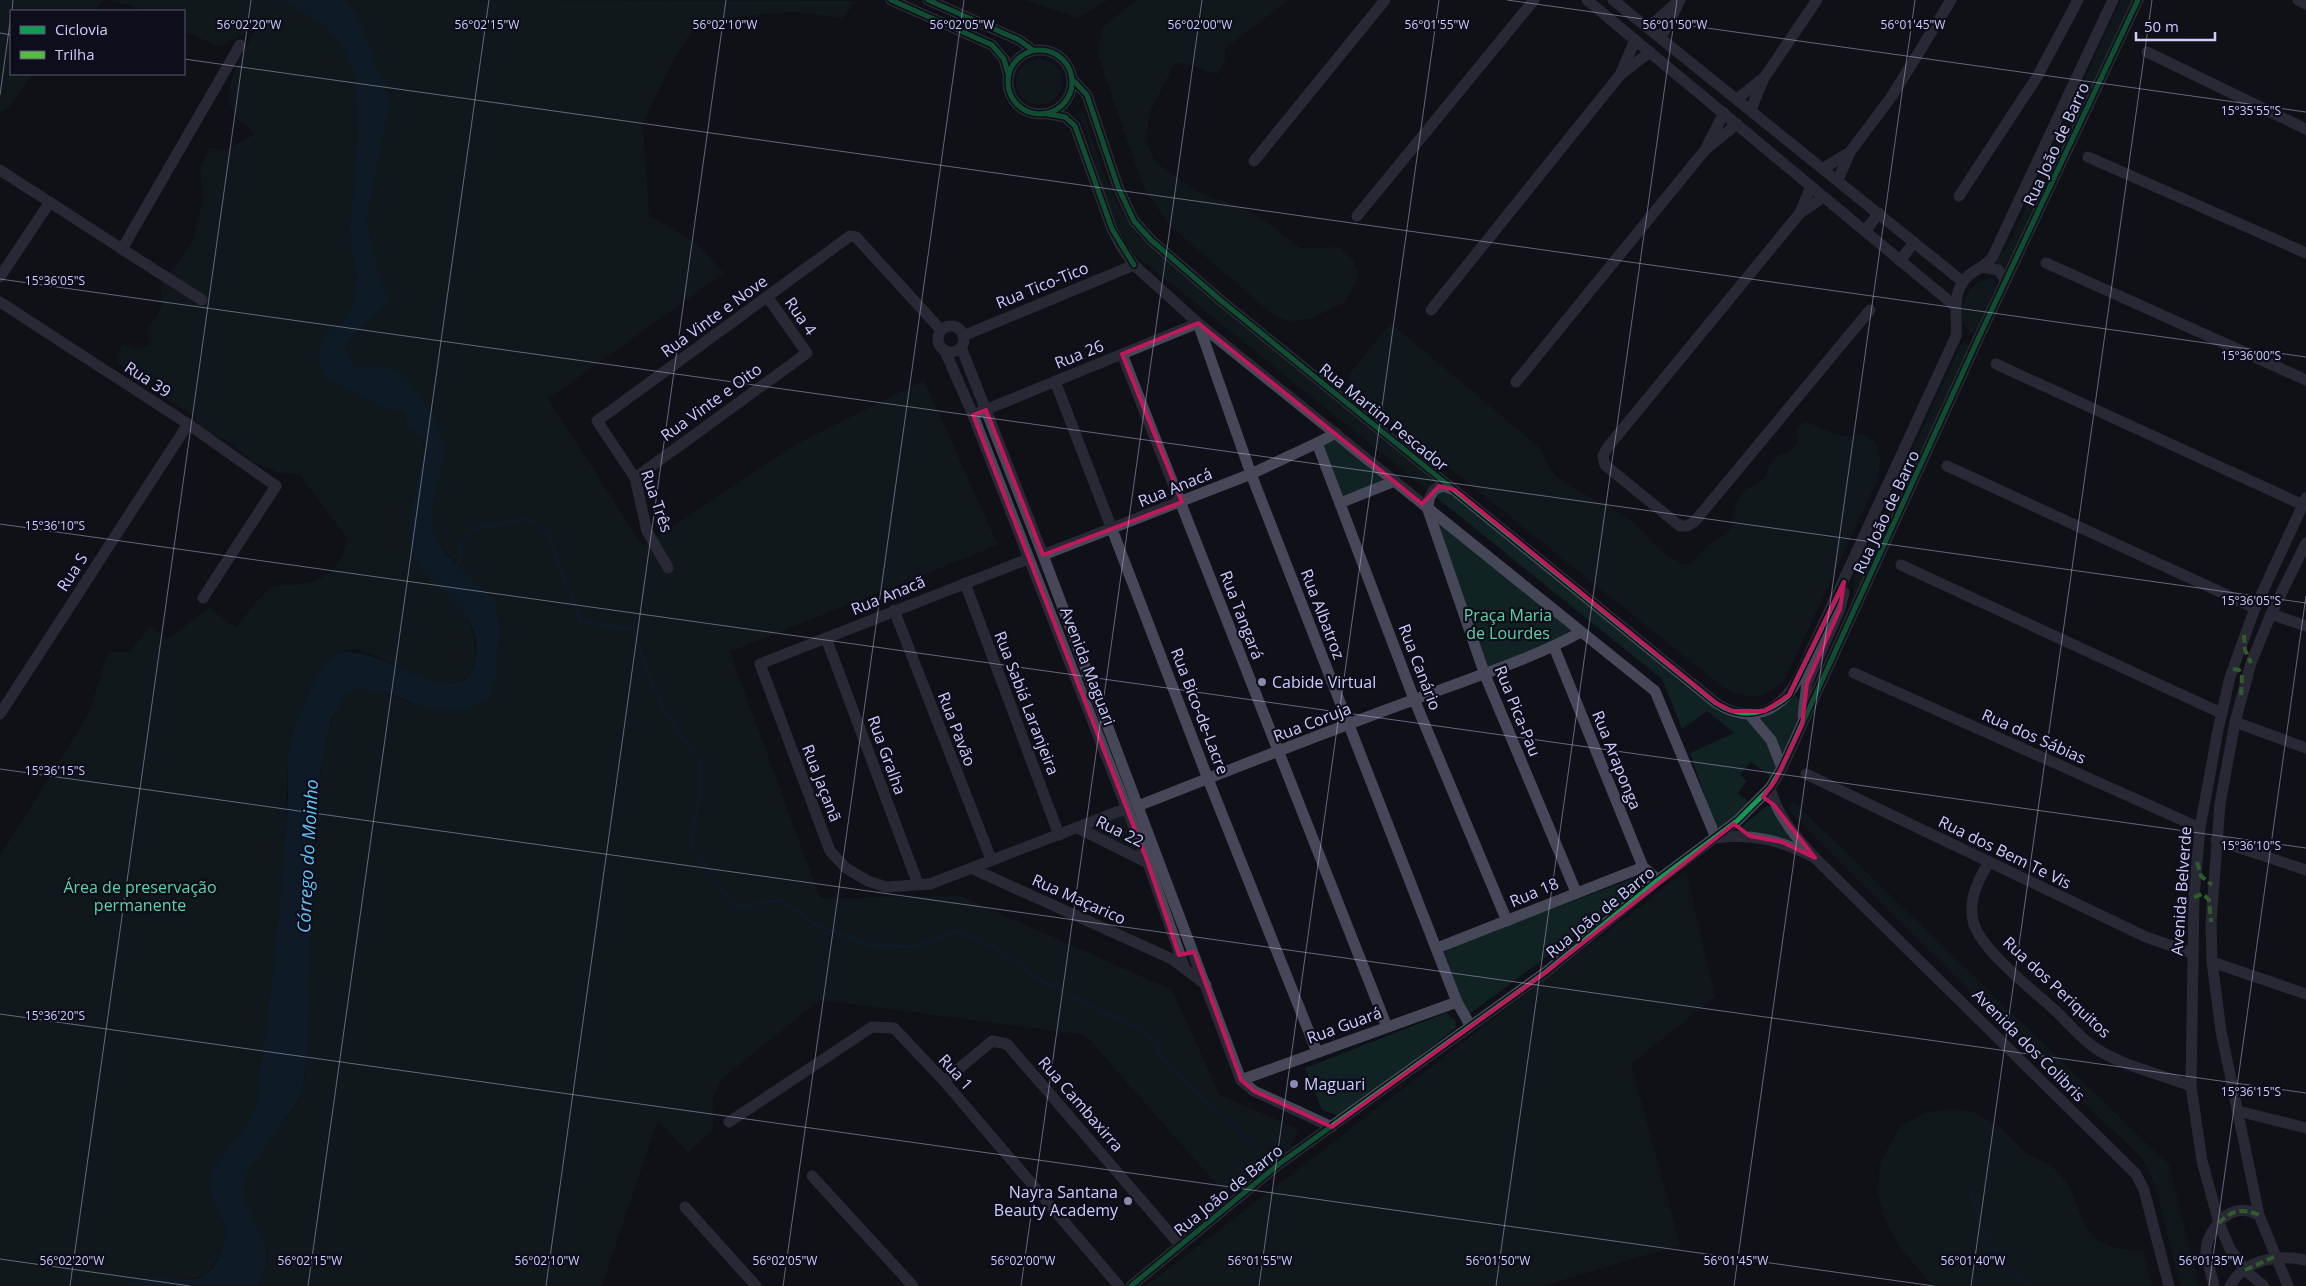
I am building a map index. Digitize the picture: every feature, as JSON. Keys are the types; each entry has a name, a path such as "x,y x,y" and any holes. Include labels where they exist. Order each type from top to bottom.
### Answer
{"street":[{"path":"890,0 992,45 1004,59 1008,74 1009,93 1021,108 1029,113 1065,117 1075,126 1112,229 1134,265 1198,323 1654,691 1716,838"},
{"path":"928,0 1019,40 1033,50 1017,59 1008,74"},
{"path":"1254,161 1385,0"},
{"path":"1357,216 1534,0"},
{"path":"1587,0 1955,306"},
{"path":"1613,0 1964,282"},
{"path":"1751,109 1764,78 1817,0"},
{"path":"1838,180 1850,152 1892,96 1951,0"},
{"path":"1959,196 1999,138 2037,77 2078,0"},
{"name":"Rua João de Barro","path":"1749,714 1765,712 1776,707 1789,695 1844,582 1956,336 1955,306 1964,282 1992,258 2113,0"},
{"name":"Rua João de Barro","path":"1131,1286 1279,1164 1546,972 1658,880 1737,821 1770,788 1782,768 1979,337 2138,0"},
{"path":"2298,0 2306,4"},
{"path":"1648,28 1679,1"},
{"path":"1661,38 1679,1"},
{"path":"1620,75 1635,40"},
{"path":"122,249 240,45"},
{"name":"Rua Martim Pescador","path":"1033,50 1055,53 1064,60 1070,69 1073,80 1087,95 1125,204 1134,221 1151,240 1219,300 1716,703 1732,711 1749,714"},
{"path":"1431,310 1620,75 1650,52"},
{"path":"2147,52 2306,129"},
{"path":"1686,83 1698,68"},
{"path":"1737,98 1764,78"},
{"path":"1048,114 1058,109 1067,101 1072,91 1073,80"},
{"path":"1705,150 1724,113"},
{"path":"1516,382 1705,150 1737,124"},
{"path":"1824,168 1850,152"},
{"path":"2088,157 2306,253"},
{"path":"0,170 202,300"},
{"path":"1800,213 1811,186"},
{"path":"1824,197 1800,213 1607,448 1603,456 1605,465 1680,526 1687,526 1695,521 1870,310"},
{"path":"0,277 50,202"},
{"path":"1865,231 1879,213"},
{"name":"Rua Vinte e Nove","path":"597,421 768,298 850,236 856,237 941,330"},
{"path":"1900,261 1914,242"},
{"path":"2046,263 2306,380"},
{"name":"Rua Tico-Tico","path":"962,342 1134,265"},
{"path":"1982,267 1998,270 2006,280"},
{"name":"Rua 4","path":"768,298 807,353"},
{"name":"Rua 39","path":"0,302 188,424 276,486 203,598"},
{"name":"Rua 26","path":"973,415 1198,323"},
{"name":"Rua Albatroz","path":"1198,323 1251,474 1457,1002 1470,1025"},
{"path":"948,326 956,327 962,342 954,352 945,351 938,341 941,330 948,326"},
{"path":"1957,328 1966,337 1979,337"},
{"name":"Avenida Maguari","path":"962,342 986,410 1200,966 1241,1080"},
{"name":"Avenida Maguari","path":"945,351 973,415 1125,809 1148,862 1176,957"},
{"name":"Rua Vinte e Oito","path":"635,478 807,353"},
{"name":"Rua Tangará","path":"1122,354 1182,502 1278,753 1387,1027"},
{"path":"1996,364 2304,502"},
{"name":"Rua Bico-de-Lacre","path":"1056,381 1208,778 1317,1052"},
{"name":"Rua Três","path":"597,421 635,478 647,531 668,568"},
{"name":"Rua S","path":"0,714 188,424"},
{"path":"1317,443 1336,433"},
{"name":"Rua Anacá","path":"1043,555 1251,474 1317,443"},
{"name":"Rua Canário","path":"1317,443 1414,699 1507,921"},
{"path":"1947,466 2255,608"},
{"path":"1340,503 1395,481"},
{"path":"1428,510 1429,496 1436,489 1444,486 1455,490"},
{"name":"Avenida Belverde","path":"2264,1286 2245,1270 2230,1249 2219,1223 2202,1161 2190,1086 2194,897 2200,828 2221,713 2233,669 2255,608 2304,502"},
{"name":"Rua Pica-Pau","path":"1428,510 1485,675 1576,892"},
{"name":"Avenida Belverde","path":"2288,1286 2274,1256 2259,1215 2221,1031 2212,962 2211,922 2212,885 2220,804 2241,698 2251,663 2271,614 2306,543"},
{"name":"Rua Anacã","path":"760,664 1028,558"},
{"path":"1901,565 2221,713"},
{"name":"Rua João de Barro","path":"1802,725 1807,683 1840,609 1844,597 1844,582"},
{"name":"Rua Sabiá Laranjeira","path":"964,583 1059,835"},
{"name":"Rua Pavão","path":"894,610 990,860"},
{"path":"2271,614 2306,626"},
{"name":"Rua Coruja","path":"1138,806 1414,699 1485,675 1554,647 1581,632"},
{"path":"2244,635 2245,650 2251,663"},
{"name":"Rua Gralha","path":"826,638 918,884"},
{"name":"Rua Araponga","path":"1554,647 1643,867 1658,880"},
{"name":"Rua Jaçanã","path":"760,664 830,851 846,868 868,881 886,887 918,884"},
{"path":"2233,669 2239,670 2242,675 2241,698"},
{"name":"Rua dos Sábias","path":"1854,673 2200,828"},
{"path":"1749,714 1771,740 1782,768"},
{"path":"2235,722 2306,748"},
{"name":"Rua dos Bem Te Vis","path":"1806,774 2146,937 2192,953"},
{"name":"Avenida dos Colibris","path":"1770,788 1774,805 1792,833 1815,858 2136,1174 2144,1190 2169,1286"},
{"path":"1760,800 1766,800 1774,805"},
{"path":"918,884 930,884 1125,809"},
{"path":"1737,821 1739,830 1750,836"},
{"name":"Rua 22","path":"1078,828 1148,862"},
{"name":"Avenida dos Colibris","path":"1716,838 1750,836 1782,842 1815,858"},
{"path":"2216,840 2306,870"},
{"name":"Rua dos Periquitos","path":"1989,862 1976,883 1972,898 1973,914 1978,933 1997,957 2095,1047 2119,1060 2190,1086"},
{"path":"2197,862 2201,876 2212,885"},
{"name":"Rua 18","path":"1437,948 1643,867"},
{"name":"Rua Maçarico","path":"973,868 1176,957 1184,969"},
{"path":"2194,897 2203,894 2209,900 2211,922"},
{"path":"1176,957 1194,952"},
{"path":"2212,962 2306,994"},
{"path":"1184,969 1200,966"},
{"path":"1184,969 1207,986"},
{"name":"Rua Guará","path":"1241,1080 1457,1002"},
{"name":"Rua 1","path":"728,1122 872,1027 894,1028 944,1081 1119,1286"},
{"name":"Rua Cambaxirra","path":"944,1081 992,1041 1007,1044 1180,1245"},
{"path":"1241,1080 1254,1091 1332,1127"},
{"path":"2238,1111 2306,1128"},
{"path":"812,1176 913,1286"},
{"path":"685,1207 756,1286"},
{"path":"2214,1286 2206,1251 2210,1234 2227,1215 2237,1210 2248,1210 2259,1215"},
{"path":"2230,1286 2235,1278 2245,1270 2274,1256 2306,1260"}],"highlighted area":[{"path":"1198,323 1422,504 1439,486 1455,490 1716,703 1732,711 1765,711 1789,695 1844,582 1840,609 1807,683 1802,725 1775,781 1763,797 1774,805 1815,858 1782,842 1750,836 1734,824 1546,972 1332,1127 1254,1091 1241,1080 1194,952 1179,955 1148,863 973,415 986,410 1043,555 1182,502 1122,354"}],"green space":[{"path":"0,0 104,0 94,10 10,10 10,75 32,75 8,108 0,112"},
{"name":"Área de preservação permanente","path":"106,0 282,0 324,25 342,46 357,79 358,140 350,226 351,252 358,274 352,309 343,322 329,330 320,345 318,362 327,378 386,409 404,411 408,428 423,438 429,577 462,608 472,629 475,654 473,666 468,675 460,681 447,683 421,677 368,653 345,650 337,654 321,670 304,704 296,723 289,752 283,870 259,1097 254,1113 210,1194 220,1212 226,1236 223,1251 206,1275 182,1281 155,1278 125,1286 0,1286 0,856 89,713 108,651 129,652 150,626 167,639 209,608 236,628 257,601 272,587 302,584 321,578 329,573 340,559 347,538 300,475 277,472 253,462 229,441 201,430 194,416 161,396 162,382 136,374 118,363 117,353 123,344 138,349 151,344 147,327 156,318 162,306 161,291 163,282 192,243 203,198 200,168 209,148 227,149 255,134 233,112 230,102 230,91 236,68 258,26 221,47 185,32 185,10 140,10 129,5"},
{"path":"342,0 856,1 843,18 793,12 735,17 693,29 672,63 643,124 649,215 696,243 724,273 548,399 643,546 797,444 924,380 998,545 730,652 820,898 961,896 1172,990 1220,1095 1298,1129 1291,1148 1285,1153 1227,1196 1085,1035 820,1000 723,1078 713,1102 714,1128 688,1153 658,1120 602,1286 258,1286 266,1267 267,1250 244,1200 241,1189 243,1180 255,1158 296,1105 304,1080 307,1059 313,862 317,806 324,755 333,716 346,693 353,689 371,689 422,706 489,696 496,673 498,649 496,601 471,579 435,540 431,519 444,449 394,369 356,367 350,361 345,344 389,300 380,278 366,220 389,107"},
{"path":"1025,0 1108,0 1078,18"},
{"path":"1136,0 1288,0 1226,48 1225,61 1218,74 1186,64 1175,63 1150,112 1146,141 1155,162 1200,193 1246,209 1275,228 1300,248 1339,247 1354,261 1359,277 1345,302 1312,318 1294,322 1274,316 1168,224 1143,186 1097,53 1102,28"},
{"path":"2121,0 2135,0 2006,269 1994,263 2008,246"},
{"path":"1035,59 1043,59 1052,63 1058,69 1062,82 1058,95 1052,101 1043,105 1035,105 1026,101 1020,95 1016,86 1016,78 1020,69 1026,63"},
{"path":"1083,109 1099,160 1112,192 1139,237 1712,706 1735,717 1756,719 1776,711 1795,695 1800,700 1797,724 1772,778 1751,762 1740,775 1747,781 1738,793 1750,803 1748,806 1717,830 1690,753 1734,733 1707,711 1682,729 1662,679 1134,254 1110,207 1084,125 1077,115"},
{"path":"1993,278 1996,283 1995,288 1977,328 1973,333 1970,332 1962,321 1965,299 1968,292 1978,282"},
{"path":"1391,323 1540,448 1550,467 1558,477 1576,490 1615,510 1633,522 1667,555 1682,563 1690,564 1709,544 1730,530 1737,501 1744,490 1756,485 1766,476 1769,466 1777,455 1791,451 1796,444 1798,426 1805,422 1839,435 1854,436 1864,434 1877,444 1880,460 1878,479 1784,681 1769,692 1755,696 1748,696 1724,688 1357,394 1349,382 1350,373"},
{"path":"1961,344 1971,346 1851,606 1856,573"},
{"path":"1334,440 1386,479 1343,497 1324,445"},
{"name":"Praça Maria de Lourdes","path":"1430,512 1580,632 1486,674"},
{"path":"1794,802 2169,1165 2199,1286 2180,1286 2156,1187 2143,1159 2036,1057 1791,813 1788,807 1790,803"},
{"path":"1768,805 1773,808 1781,827 1802,847 1744,830 1742,826"},
{"path":"1124,815 1143,856 1088,829"},
{"path":"1686,871 1715,997 1631,1064 1680,1245 1543,1286 1146,1286"},
{"path":"1640,876 1645,884 1468,1015 1443,955 1447,948"},
{"path":"1446,1013 1455,1020 1456,1028 1339,1116 1322,1110 1305,1068"},
{"path":"1952,1108 1974,1112 2001,1128 2026,1153 2051,1165 2068,1184 2087,1229 2101,1242 2119,1249 2143,1251 2152,1286 1933,1286 1901,1249 1885,1220 1877,1189 1881,1160 1901,1126 1924,1113"}],"water":[{"name":"Córrego do Moinho","path":"282,0 343,0 357,15 383,82 389,107 366,220 380,278 389,300 379,312 355,332 345,345 350,361 356,367 394,369 410,382 434,419 440,432 444,452 433,506 432,517 435,538 453,561 496,601 499,631 496,678 489,696 468,709 448,711 418,705 387,693 358,688 346,694 331,719 320,773 314,850 307,1053 303,1089 296,1104 247,1172 241,1189 247,1206 265,1242 267,1265 258,1286 125,1286 154,1278 194,1280 200,1278 213,1268 224,1246 224,1224 212,1196 210,1187 211,1177 217,1164 245,1127 256,1107 278,927 287,814 289,749 300,715 317,676 330,659 345,652 365,655 432,680 451,683 466,678 475,661 476,645 474,632 469,621 462,610 434,582 414,558 411,532 412,518 425,447 423,438 408,428 404,411 386,409 327,378 318,362 320,345 329,330 343,322 352,309 358,274 351,252 350,226 358,140 357,79 342,46 324,25"}],"waterway":[{"path":"456,567 461,559 461,544 472,529 529,519 547,533 581,622 633,629 647,671 665,713 701,762 700,795 690,844 735,907 781,900 814,924 869,945 915,947 958,931 996,948 1042,981 1100,1011 1143,1029 1170,1068 1258,1148"},
{"path":"1970,1188 1981,1228 2009,1270 2029,1286"}],"marked path":[{"path":"2244,635 2245,650 2251,663"},
{"path":"2233,669 2239,670 2242,675 2241,697"},
{"path":"2197,862 2201,876 2212,885"},
{"path":"2194,897 2203,894 2209,900 2211,922"},
{"path":"2219,1223 2228,1215 2242,1211 2259,1215"},
{"path":"2245,1270 2274,1257"}],"cycle path":[{"path":"891,0 992,45 1004,59 1008,74"},
{"path":"928,0 1019,40 1033,50"},
{"path":"1131,1286 1279,1164 1546,972 1658,880 1737,821 1770,788 1782,768 1979,337 2138,0"},
{"path":"1034,50 1046,50 1063,59 1070,70 1072,82 1070,94 1063,105 1046,114 1034,114 1022,109 1013,100 1008,88 1008,76 1013,64 1022,55 1034,50"},
{"path":"1073,80 1087,95 1118,187 1134,221 1151,240 1219,299 1716,703 1735,712 1745,713 1772,707 1789,695 1844,582"},
{"path":"1048,114 1065,117 1075,126 1112,229 1134,265"}],"place":[{"name":"Cabide Virtual","path":"1262,682"},
{"name":"Maguari","path":"1294,1084"},
{"name":"Nayra Santana Beauty Academy","path":"1128,1201"}]}
